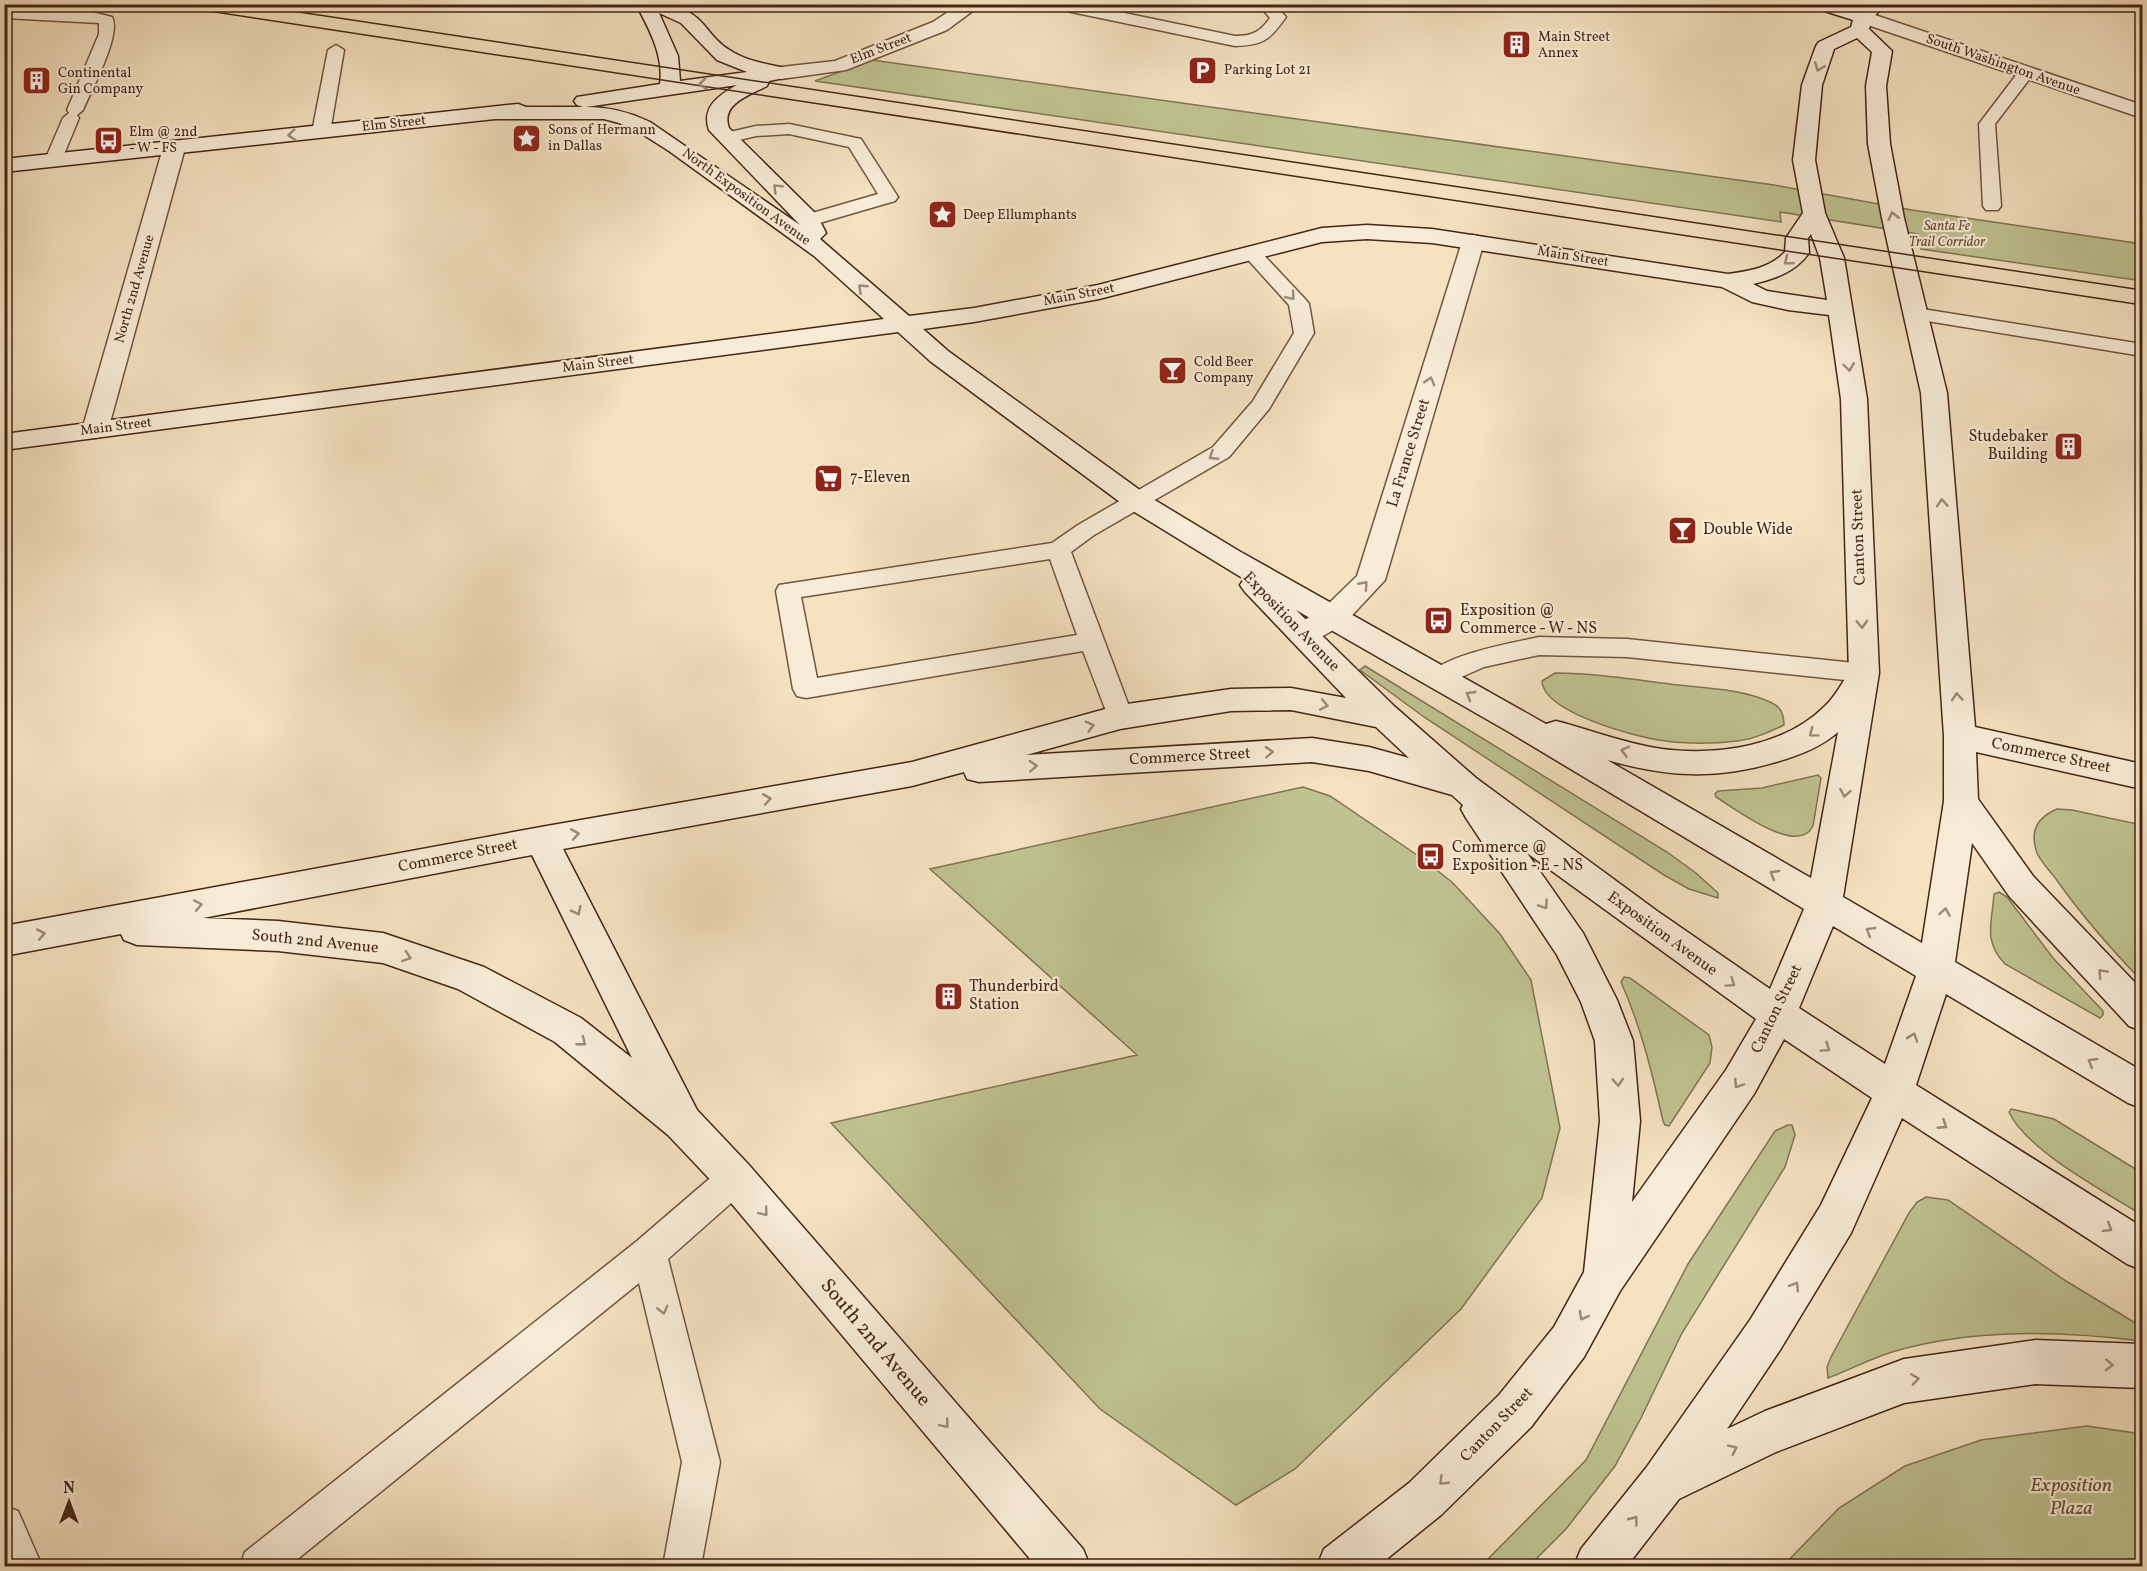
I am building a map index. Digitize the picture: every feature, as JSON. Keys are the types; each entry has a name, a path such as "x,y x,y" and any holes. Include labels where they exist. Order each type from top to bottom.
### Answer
{"main road":[{"name":"Elm Street","path":"921,14 960,4"},
{"name":"Elm Street","path":"4,166 497,113 839,66 940,26 973,4"},
{"name":"South Washington Avenue","path":"1822,4 2142,112"},
{"path":"645,5 676,12 691,22 711,46 738,62 757,69 781,73"},
{"path":"645,5 665,45 671,63 669,89"},
{"path":"1598,1566 1662,1484 1765,1335 1836,1219 1894,1093 1936,970 1961,801 1960,736 1934,393 1893,218 1879,144 1876,86 1882,51 1866,17 1826,46 1812,85 1804,160 1814,213 1832,258 1840,309"},
{"name":"Elm Street","path":"781,73 879,30"},
{"path":"733,41 738,62"},
{"path":"781,73 740,92 718,108 714,116 715,123 809,220 822,251"},
{"name":"North Exposition Avenue","path":"497,113 570,111 604,113 626,118 676,147 822,251 902,324"},
{"name":"North 2nd Avenue","path":"95,429 174,148"},
{"path":"1728,281 1769,273 1788,264 1797,253 1797,238 1814,213"},
{"name":"Main Street","path":"4,442 974,315 1099,292 1322,235 1367,232 1432,236 1728,281 1769,299 1840,309"},
{"name":"La France Street","path":"1303,634 1333,617 1371,580 1473,242"},
{"name":"Canton Street","path":"1341,1566 1425,1499 1515,1411 1569,1342 1605,1276 1740,1082 1778,1016 1824,904 1864,673 1854,399 1840,309"},
{"name":"Exposition Avenue","path":"902,324 939,356 1138,502 1229,558 1520,724 2142,1091"},
{"name":"Exposition Avenue","path":"1229,558 1383,717 1464,788 1657,931 1778,1016 1894,1093 2142,1250"},
{"path":"1520,724 1663,761 1719,762 1765,754 1808,738 1837,714 1864,673"},
{"name":"Commerce Street","path":"4,941 541,840 912,774 1120,717 1231,700 1291,699 1383,717"},
{"name":"Commerce Street","path":"1960,736 2142,776"},
{"name":"Commerce Street","path":"912,774 1312,750 1369,759 1464,788"},
{"path":"1464,788 1570,944 1599,1000 1614,1041 1620,1120 1605,1276"},
{"path":"1961,801 2021,886 2142,1015"},
{"name":"South 2nd Avenue","path":"541,840 682,1122"},
{"name":"South 2nd Avenue","path":"78,928 278,936 383,948 471,978 568,1030 682,1122 735,1178 1066,1566"},
{"path":"1662,1484 1765,1434 1904,1381 2035,1362 2142,1366"}],"lane":[{"path":"1057,4 1235,41 1252,41 1265,36 1278,17 1265,4"},
{"path":"4,13 88,16 107,20 107,34 54,160"},
{"path":"321,132 336,50"},
{"path":"1992,206 1986,124 2026,73"},
{"path":"728,138 756,131 789,129 855,143 889,197 809,220"},
{"path":"1092,641 806,689 788,591 1058,550 1086,530 1221,452 1262,404 1304,333 1299,304 1251,253"},
{"path":"1916,314 2142,350"},
{"path":"1058,550 1120,717"},
{"path":"1439,678 1477,660 1539,646 1627,648 1864,673"},
{"path":"259,1566 649,1253 735,1178"},
{"path":"649,1253 701,1461 682,1566"},
{"path":"4,1525 23,1566"}],"green space":[{"name":"Santa Fe Trail Corridor","path":"872,60 1774,185 1912,210 2142,244 2142,281 1921,249 1918,234 1780,212 1781,222 815,81"},
{"path":"1365,666 1667,852 1696,873 1718,893 1718,898 1689,889 1664,875 1424,717 1360,670"},
{"path":"1555,673 1601,675 1738,692 1761,698 1778,707 1784,725 1755,737 1727,742 1688,743 1647,738 1591,721 1557,703 1546,692 1542,681"},
{"path":"1818,775 1821,778 1813,826 1805,834 1794,836 1781,834 1766,828 1716,797 1715,794 1718,791 1762,788"},
{"path":"1303,787 1330,796 1423,859 1453,883 1500,934 1531,980 1560,1128 1542,1198 1461,1309 1295,1469 1236,1505 1100,1409 831,1123 1137,1055 930,869"},
{"path":"2057,809 2142,825 2142,981 2086,919 2037,853 2034,838 2037,826 2045,816"},
{"path":"1999,892 2007,897 2053,958 2103,1011 2100,1018 2005,964 1998,956 1991,939 1991,923 1994,894"},
{"path":"1624,977 1630,978 1709,1035 1712,1047 1710,1063 1669,1126 1663,1121 1645,1050 1621,982"},
{"path":"2011,1109 2054,1119 2142,1173 2142,1215 2089,1183 2049,1155 2018,1126 2009,1112"},
{"path":"1792,1125 1795,1135 1785,1167 1682,1333 1615,1466 1566,1529 1529,1566 1481,1566 1586,1460 1688,1264 1775,1131"},
{"path":"1926,1197 1948,1200 2066,1281 2142,1327 2142,1341 2080,1335 1985,1335 1923,1344 1892,1352 1828,1378 1827,1367 1831,1357 1909,1213 1917,1202"},
{"name":"Exposition Plaza","path":"2087,1426 2142,1434 2142,1566 1783,1566 1839,1508 1905,1466 1981,1440"}],"tram line":[{"path":"162,4 2142,305"},
{"path":"246,4 2142,290"}],"place":[{"name":"Main Street Annex","path":"1517,45"},
{"name":"Parking Lot 21","path":"1203,70"},
{"name":"Continental Gin Company","path":"37,81"},
{"name":"Sons of Hermann in Dallas","path":"527,138"},
{"name":"Elm @ 2nd - W - FS","path":"108,140"},
{"name":"Deep Ellumphants","path":"942,215"},
{"name":"Cold Beer Company","path":"1173,370"},
{"name":"Studebaker Building","path":"2069,446"},
{"name":"7-Eleven","path":"829,478"},
{"name":"Double Wide","path":"1682,530"},
{"name":"Exposition @ Commerce - W - NS","path":"1439,620"},
{"name":"Commerce @ Exposition - E - NS","path":"1431,857"},
{"name":"Thunderbird Station","path":"948,996"}]}
